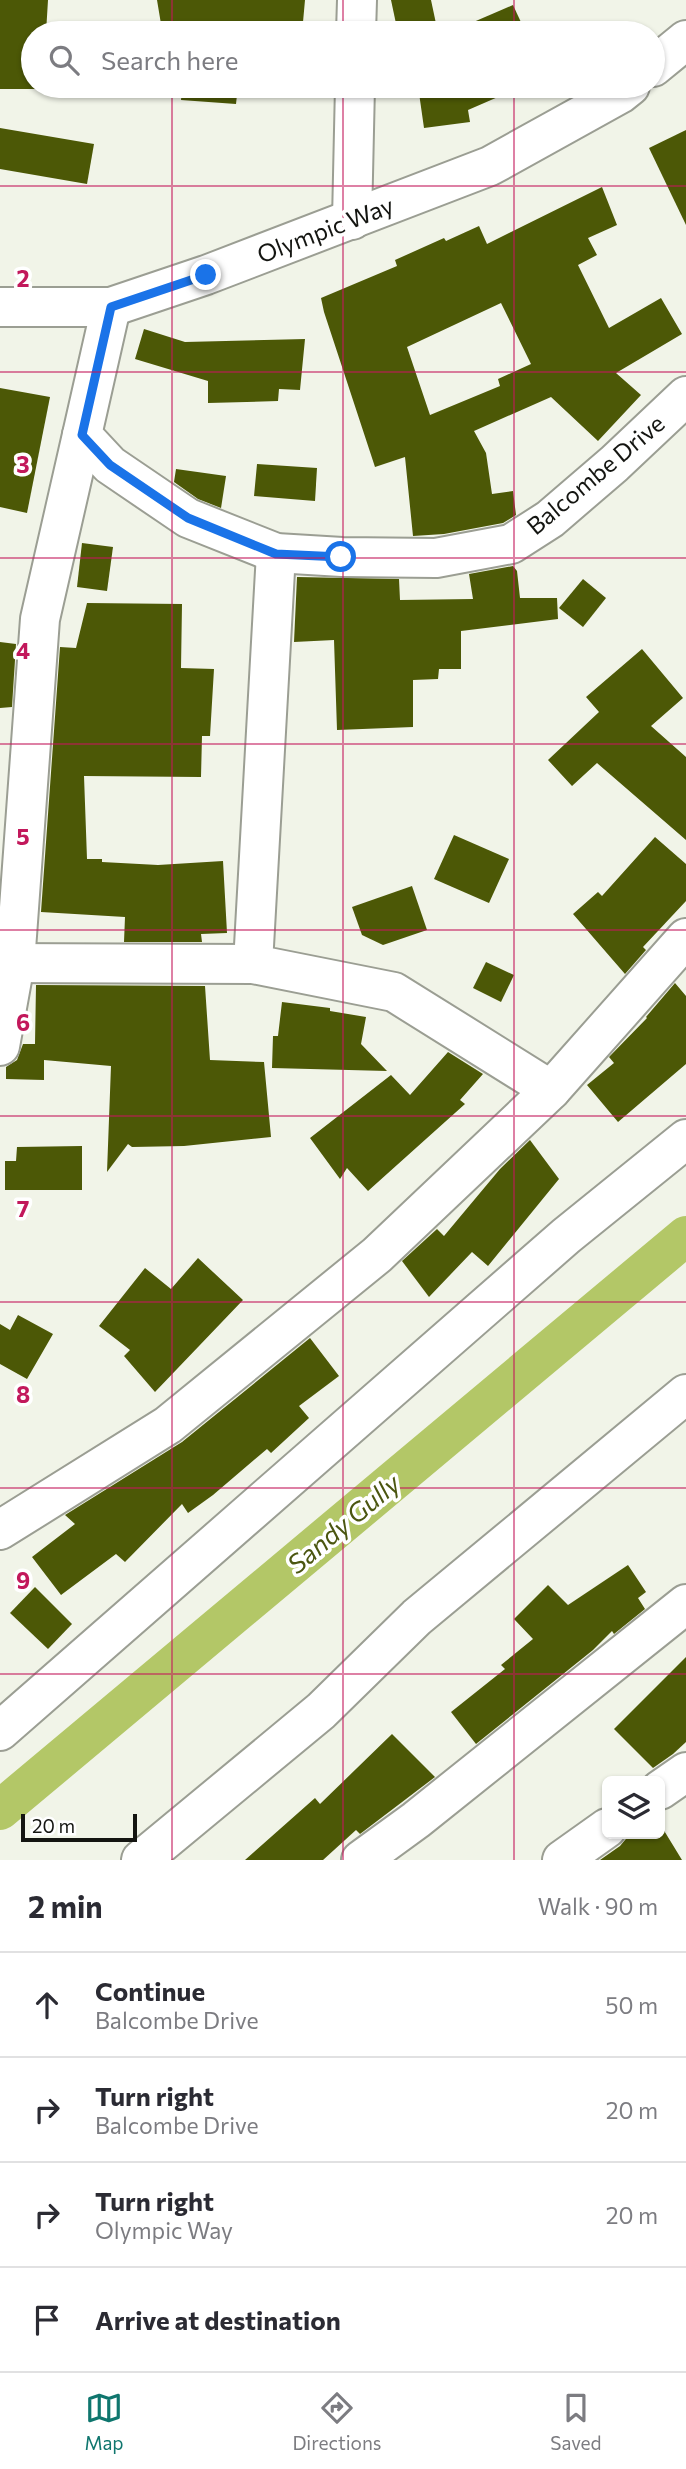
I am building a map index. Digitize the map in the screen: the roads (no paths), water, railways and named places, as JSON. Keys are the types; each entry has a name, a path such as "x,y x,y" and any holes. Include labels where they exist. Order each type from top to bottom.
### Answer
{"street":[{"path":"356,21 357,0"},
{"path":"665,57 686,40"},
{"path":"352,219 355,98"},
{"name":"Olympic Way","path":"0,307 111,307 206,275 490,166 614,98"},
{"path":"0,1046 40,619 111,307"},
{"name":"Balcombe Drive","path":"82,435 110,465 188,518 276,554 436,558 511,544 550,519 614,464 686,396"},
{"path":"253,964 276,554"},
{"path":"0,1530 168,1425 377,1255 551,1090 686,938"},
{"path":"7,963 253,964 394,992 551,1090"},
{"path":"0,1731 566,1236 686,1139"},
{"path":"141,1860 321,1711 417,1617 686,1394"},
{"path":"361,1860 416,1820 686,1604"},
{"path":"665,1787 686,1772"},
{"path":"562,1860 602,1832"}],"waterway":[{"name":"Sandy Gully","path":"0,1810 686,1236"}]}
